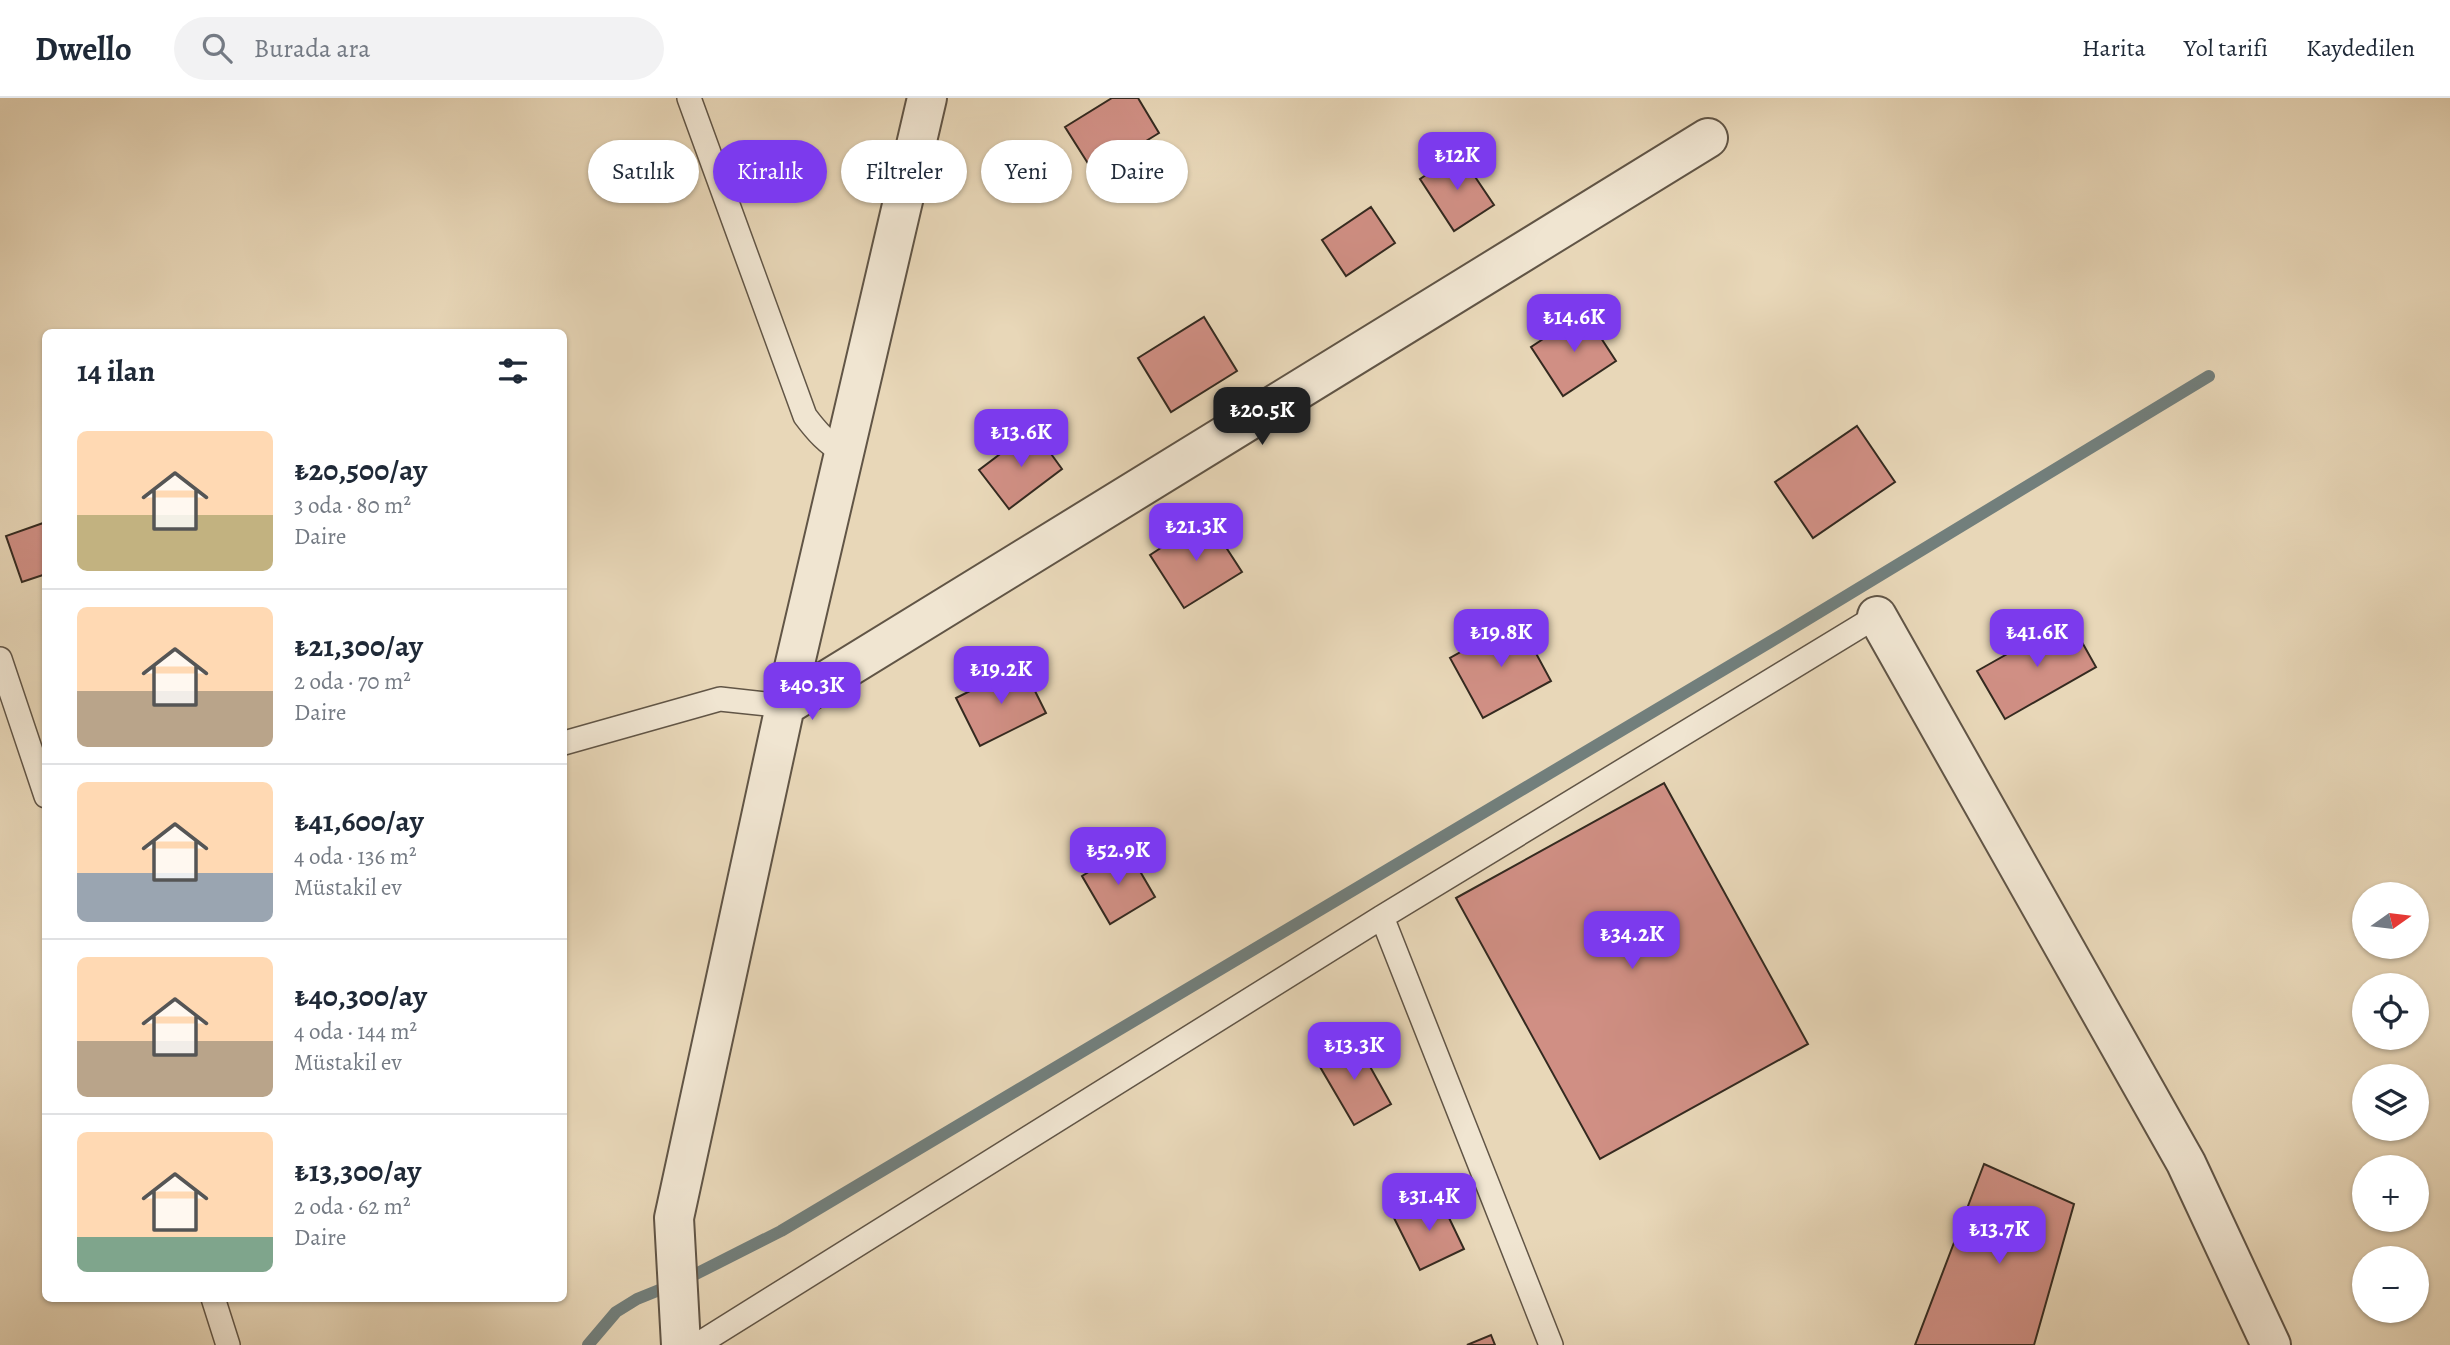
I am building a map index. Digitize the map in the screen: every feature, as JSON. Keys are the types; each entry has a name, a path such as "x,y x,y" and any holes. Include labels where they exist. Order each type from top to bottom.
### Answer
{"street":[{"path":"681,1345 674,1218 785,706 927,98"},
{"path":"785,706 1708,138"},
{"path":"1877,616 2186,1163 2271,1345"}],"lane":[{"path":"689,98 805,416 816,432 844,453"},
{"path":"697,1345 1382,918 1877,616"},
{"path":"0,659 42,784"},
{"path":"567,742 720,699 785,706"},
{"path":"1382,918 1551,1345"},
{"path":"214,1302 228,1345"}],"building":[{"path":"1112,98 1138,98 1159,133 1148,140 1086,140 1086,160 1065,127"},
{"path":"1459,153 1494,205 1454,231 1420,179"},
{"path":"1371,207 1395,243 1346,276 1322,240"},
{"path":"1584,312 1616,361 1563,396 1531,347"},
{"path":"1204,317 1237,371 1171,412 1138,358"},
{"path":"1857,426 1895,482 1813,538 1775,482"},
{"path":"1033,429 1062,469 1009,509 979,470"},
{"path":"1207,518 1242,572 1184,608 1150,555"},
{"path":"42,523 42,575 22,582 6,536"},
{"path":"2069,619 2096,667 2005,719 1977,671"},
{"path":"1518,620 1551,681 1483,718 1450,658"},
{"path":"1022,665 1046,713 980,746 956,698"},
{"path":"1664,783 1808,1044 1600,1159 1456,898"},
{"path":"1127,849 1155,897 1110,924 1082,876"},
{"path":"1354,1038 1391,1104 1354,1125 1316,1060"},
{"path":"1984,1164 2074,1204 2034,1345 1915,1345"},
{"path":"1439,1197 1464,1249 1420,1270 1394,1218"},
{"path":"1491,1335 1495,1345 1467,1345"}],"waterway":[{"path":"588,1345 616,1312 637,1299 684,1280 781,1231 1770,642 2209,376"}]}
